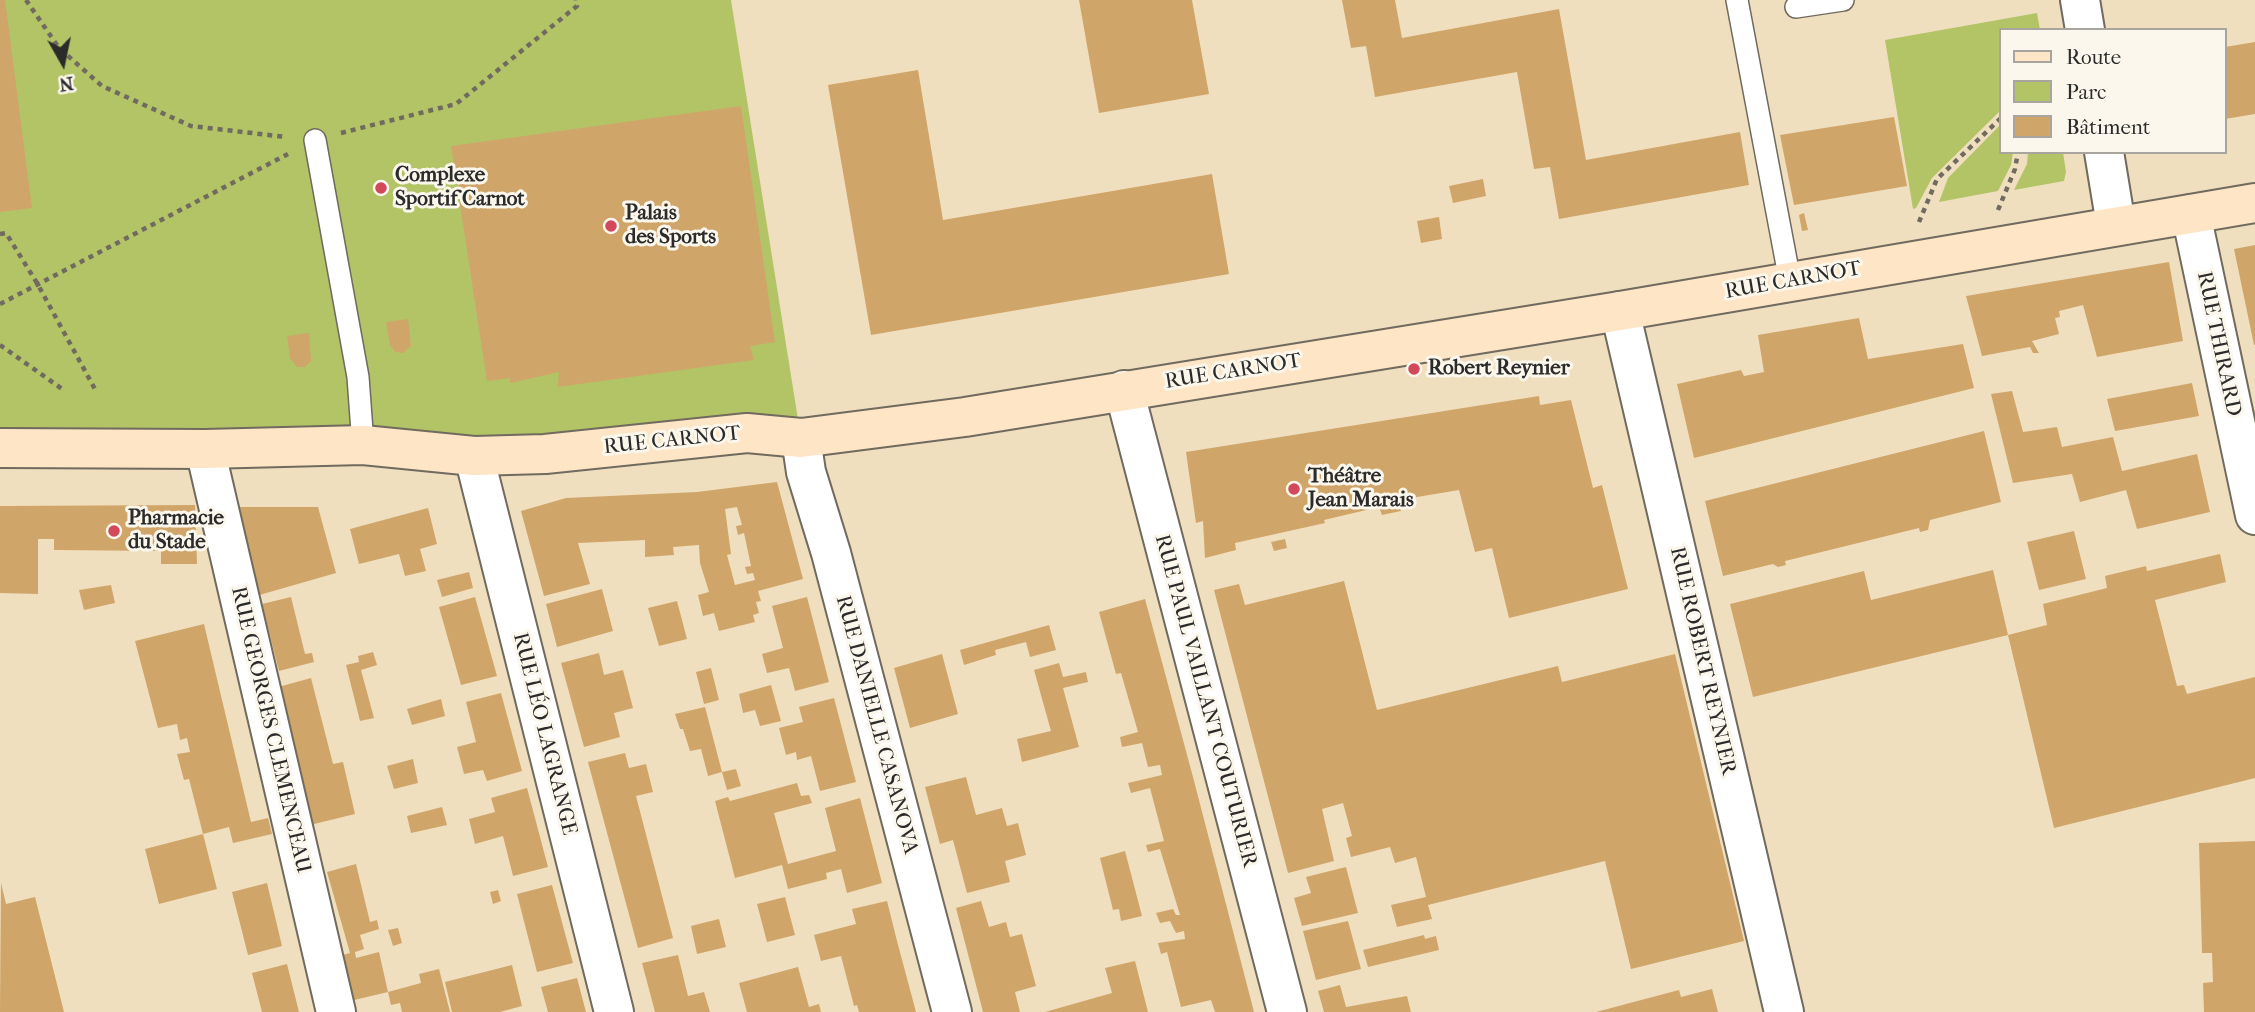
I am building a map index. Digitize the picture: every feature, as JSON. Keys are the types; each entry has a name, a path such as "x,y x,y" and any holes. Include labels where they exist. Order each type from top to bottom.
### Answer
{"main road":[{"name":"RUE CARNOT","path":"0,448 205,449 363,445 474,456 545,454 747,433 801,438 965,417 1620,311 2255,202"}],"street":[{"path":"2080,0 2085,28"},
{"path":"2104,154 2116,225"},
{"name":"RUE THIRARD","path":"2191,214 2255,515"},
{"name":"RUE ROBERT REYNIER","path":"1620,311 1784,1012"},
{"name":"RUE PAUL VAILLANT COUTURIER","path":"1124,390 1287,1012"},
{"name":"RUE DANIELLE CASANOVA","path":"801,438 806,472 831,553 952,1012"},
{"name":"RUE GEORGES CLEMENCEAU","path":"205,449 336,1012"},
{"name":"RUE LÉO LAGRANGE","path":"474,456 614,1012"}],"lane":[{"path":"1737,0 1790,281"},
{"path":"1796,7 1843,0"},
{"path":"315,140 358,377 363,445"}],"path":[{"path":"26,0 59,48 102,86 191,126 315,140"},
{"path":"0,304 315,140 456,104 577,6 576,0"},
{"path":"1912,260 1919,219 1937,179 2000,119"},
{"path":"1992,247 1999,202 2015,169 2018,154"},
{"path":"0,234 6,233 37,283 96,391"},
{"path":"0,345 65,391"}],"green space":[{"name":"Complexe Sportif Carnot","path":"0,0 731,0 801,438 0,448"},
{"path":"2037,13 2040,28 2000,28 2000,111 1932,178 1913,209 1885,40"},
{"path":"2000,125 2000,154 2013,154 2011,165 1998,191 1939,202 1948,178"},
{"path":"2028,154 2063,154 2066,172 2064,181 2014,190 2027,164"}],"building":[{"path":"0,0 5,0 32,208 0,212"},
{"path":"1079,0 1192,0 1209,94 1099,113"},
{"path":"1342,0 1395,0 1402,38 1559,9 1586,160 1740,132 1749,185 1559,219 1550,167 1534,169 1517,72 1375,97 1366,46 1351,48"},
{"path":"2255,42 2255,114 2227,119 2227,47"},
{"path":"918,70 943,220 1212,174 1229,274 871,335 828,85"},
{"name":"Palais des Sports","path":"741,106 775,342 750,346 754,360 558,387 559,372 510,383 510,378 487,381 451,146"},
{"path":"1894,117 1907,186 1794,205 1780,135"},
{"path":"1483,179 1486,196 1453,203 1449,186"},
{"path":"1804,213 1808,230 1802,231 1799,215"},
{"path":"1439,217 1442,239 1421,243 1417,221"},
{"path":"2255,245 2255,345 2254,345 2234,249"},
{"path":"2169,262 2183,341 2097,357 2083,305 2059,311 2060,317 2055,318 2059,334 2032,341 2039,353 2033,353 2030,347 1982,356 1966,296"},
{"path":"1859,318 1868,359 1963,344 1974,388 1694,458 1677,384 1741,370 1744,376 1764,372 1758,335"},
{"path":"408,319 411,346 403,353 395,352 390,345 386,322"},
{"path":"309,333 311,361 305,367 297,367 290,358 287,336"},
{"path":"2192,383 2199,416 2115,431 2107,399"},
{"path":"2012,391 2023,432 2057,427 2062,447 2113,437 2122,471 2197,454 2210,512 2137,529 2126,490 2080,502 2072,474 2013,483 1991,394"},
{"path":"1539,396 1540,405 1571,400 1593,488 1602,485 1628,589 1509,618 1492,548 1475,552 1459,490 1399,500 1401,511 1382,515 1379,507 1324,520 1325,523 1235,543 1236,550 1205,558 1203,521 1196,523 1186,452"},
{"path":"1984,431 2001,502 1930,520 1928,530 1920,532 1919,528 1785,561 1786,565 1778,567 1773,564 1723,576 1705,501"},
{"path":"777,482 803,579 758,591 761,601 756,602 759,613 753,615 755,622 719,631 714,613 703,616 698,595 709,592 700,563 699,545 673,547 674,555 645,557 645,540 578,543 590,584 544,596 521,511 566,498 697,492","holes":["737,507 742,525 736,526 738,535 744,533 751,566 745,567 747,574 753,573 755,580 735,585 727,555 731,554 725,509"]},
{"path":"195,505 197,564 161,564 161,551 54,550 54,539 38,539 38,594 0,593 0,506"},
{"path":"237,507 318,507 336,573 249,598"},
{"path":"428,508 437,544 420,549 426,571 405,576 399,554 359,564 350,529"},
{"path":"2074,531 2086,579 2039,590 2027,542"},
{"path":"1285,539 1287,548 1274,551 1271,542"},
{"path":"2220,554 2226,582 2155,600 2177,686 2184,685 2187,694 2255,677 2255,778 2054,828 2008,635 2047,625 2043,604 2107,588 2105,576 2146,566 2147,571"},
{"path":"1993,570 2008,635 1753,697 1730,604 1864,571 1871,600"},
{"path":"469,572 473,588 442,597 437,580"},
{"path":"1344,581 1377,710 1558,666 1562,682 1675,654 1744,941 1631,969 1605,861 1428,905 1432,919 1397,927 1391,905 1426,897 1416,857 1395,863 1390,847 1351,857 1346,838 1352,836 1343,803 1322,809 1334,861 1288,873 1214,590 1239,584 1245,605"},
{"path":"111,585 115,603 84,610 79,590"},
{"path":"602,589 613,631 557,647 546,604"},
{"path":"291,597 305,654 312,653 314,662 279,671 262,604"},
{"path":"475,597 497,676 461,685 439,607"},
{"path":"807,597 829,682 795,691 789,668 767,673 762,654 783,648 772,606"},
{"path":"1145,599 1254,1012 1215,1012 1211,1000 1181,1007 1167,952 1161,954 1158,943 1185,939 1184,931 1176,933 1170,921 1160,923 1156,913 1173,909 1176,915 1180,915 1160,849 1148,852 1146,845 1164,841 1150,788 1131,793 1128,783 1162,775 1160,765 1148,767 1142,743 1122,747 1120,737 1138,732 1121,673 1116,674 1099,612"},
{"path":"677,601 687,639 659,646 648,608"},
{"path":"204,624 251,822 268,818 272,834 233,843 229,827 203,834 189,779 184,780 177,754 190,752 187,738 180,740 177,724 158,728 135,641"},
{"path":"1049,625 1056,650 1030,657 1026,642 995,650 996,655 964,665 960,650"},
{"path":"373,652 377,665 361,670 374,718 360,721 346,665 359,662 358,656"},
{"path":"599,653 604,675 623,670 633,708 614,713 620,737 584,747 561,663"},
{"path":"942,654 958,714 910,728 894,668"},
{"path":"1059,663 1063,677 1086,672 1088,682 1063,688 1079,747 1022,762 1017,739 1051,731 1034,670"},
{"path":"711,668 719,700 704,704 696,672"},
{"path":"311,678 333,764 343,762 355,814 306,826 271,689"},
{"path":"771,685 781,721 760,726 755,710 743,713 739,694"},
{"path":"501,693 522,771 487,781 483,770 464,774 457,747 476,742 466,702"},
{"path":"834,698 856,782 820,791 811,756 797,760 796,752 786,755 779,728 803,722 799,707"},
{"path":"441,699 445,716 412,725 407,709"},
{"path":"705,707 722,772 708,776 701,749 690,751 675,714"},
{"path":"625,753 629,768 646,764 653,792 636,796 673,938 638,948 588,762"},
{"path":"413,759 418,783 394,789 387,766"},
{"path":"736,769 741,786 727,790 722,772"},
{"path":"966,777 976,815 1002,808 1007,826 1018,823 1026,855 1005,861 1010,882 967,893 953,840 940,844 925,787"},
{"path":"797,783 801,796 809,795 812,803 774,813 788,864 836,851 825,808 860,798 882,883 847,893 841,869 826,873 827,879 788,889 782,865 735,878 715,801 728,797 730,801"},
{"path":"527,788 548,867 513,876 503,836 475,844 469,819 495,812 491,798"},
{"path":"442,807 447,825 411,833 407,816"},
{"path":"203,834 217,889 159,904 145,849"},
{"path":"2255,841 2255,1012 2204,1012 2203,983 2213,982 2212,953 2202,953 2199,843"},
{"path":"1125,851 1142,916 1121,921 1119,909 1113,910 1100,858"},
{"path":"356,864 370,922 377,920 379,929 360,935 364,949 355,952 356,958 379,952 388,992 350,1001 339,956 350,953 327,872"},
{"path":"1346,867 1358,913 1302,926 1294,898 1311,893 1306,877"},
{"path":"1,883 6,904 35,897 64,1012 0,1012"},
{"path":"267,883 282,946 248,955 232,892"},
{"path":"552,885 573,963 537,972 517,894"},
{"path":"498,890 501,901 493,904 490,892"},
{"path":"785,897 795,935 767,942 757,904"},
{"path":"887,901 916,1012 859,1012 857,1005 854,1006 841,956 821,961 814,935 856,924 852,909"},
{"path":"981,901 989,927 1006,922 1010,937 1022,934 1036,986 1015,992 1020,1012 983,1012 956,908"},
{"path":"719,919 726,947 697,954 691,926"},
{"path":"1348,921 1361,969 1316,980 1303,931"},
{"path":"398,928 402,943 393,946 388,930"},
{"path":"1424,935 1425,939 1436,936 1439,950 1368,967 1363,950"},
{"path":"678,955 688,996 704,992 710,1012 655,1012 642,963"},
{"path":"1135,961 1148,1012 1045,1012 1112,993 1105,968"},
{"path":"287,964 299,1012 262,1012 252,973"},
{"path":"512,965 522,1006 500,1012 452,1012 445,982"},
{"path":"798,967 809,1007 819,1004 821,1012 747,1012 739,983"},
{"path":"439,969 450,1012 402,1012 400,1003 391,1005 388,992 421,983 419,974"},
{"path":"577,978 586,1012 548,1012 541,987"},
{"path":"1340,985 1346,1007 1407,996 1411,1012 1324,1012 1318,991"},
{"path":"1712,989 1718,1012 1596,1012 1679,990 1681,997"}],"place":[{"name":"Complexe Sportif Carnot","path":"381,188"},
{"name":"Palais des Sports","path":"611,226"},
{"name":"Robert Reynier","path":"1414,369"},
{"name":"Théâtre Jean Marais","path":"1294,489"},
{"name":"Pharmacie du Stade","path":"114,531"}]}
